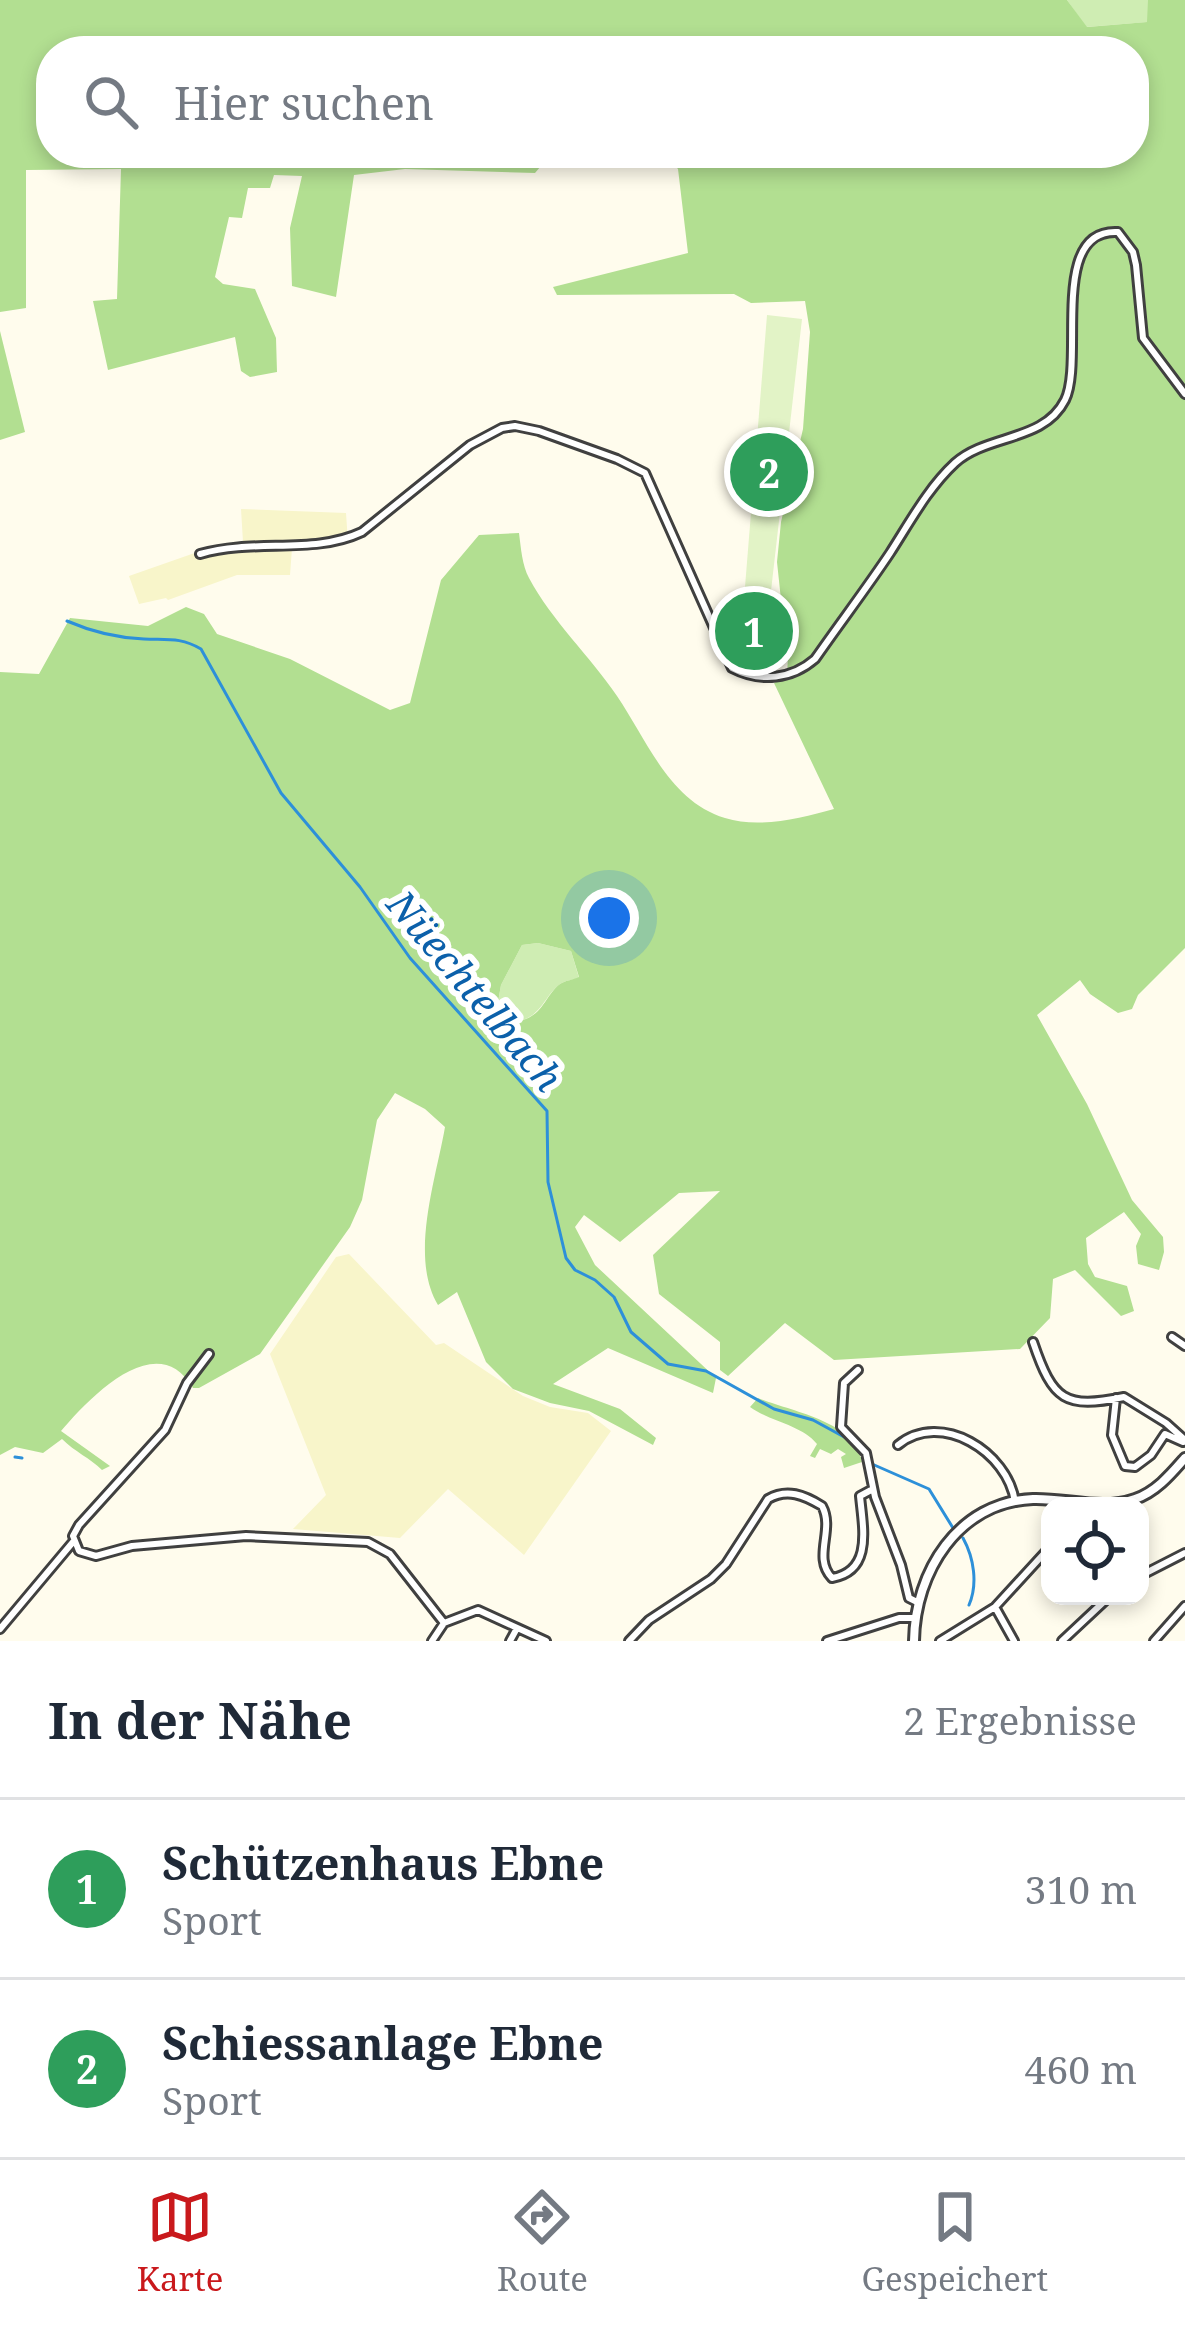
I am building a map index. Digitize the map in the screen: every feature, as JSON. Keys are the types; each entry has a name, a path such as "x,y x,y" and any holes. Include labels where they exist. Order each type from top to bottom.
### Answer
{"street":[{"path":"200,554 250,543 311,545 347,539 470,445 491,431 515,426 617,459 645,473 732,668 751,675 798,674 815,659 933,487 958,460 1047,421 1066,398 1076,275 1088,241 1103,231 1118,232 1133,252 1143,338 1185,394"},
{"path":"1172,1337 1185,1346"},
{"path":"1033,1342 1068,1401 1084,1405 1128,1399 1185,1441"},
{"path":"0,1629 74,1541 79,1525 165,1430 187,1383 209,1354"},
{"path":"858,1370 844,1383 841,1427 866,1453 909,1598 917,1602"},
{"path":"1116,1399 1112,1435 1125,1466 1135,1467 1165,1434 1185,1441"},
{"path":"898,1445 924,1431 958,1437 996,1460 1011,1483 1015,1502"},
{"path":"914,1641 914,1618 926,1575 952,1536 975,1518 1015,1502 1105,1506 1132,1501 1152,1491 1185,1458"},
{"path":"629,1641 649,1620 714,1576 768,1499 780,1492 822,1506 828,1522 824,1570 832,1578 847,1574 859,1562 863,1548 860,1496 873,1489"},
{"path":"74,1541 79,1551 96,1556 132,1546 246,1536 368,1542 390,1553 444,1623"},
{"path":"1149,1571 1185,1553"},
{"path":"940,1641 995,1607 1041,1557"},
{"path":"1062,1641 1100,1605"},
{"path":"1154,1641 1185,1606"},
{"path":"995,1607 1014,1641"},
{"path":"432,1641 444,1623 478,1610 546,1641"},
{"path":"827,1641 899,1618 914,1618"},
{"path":"510,1641 516,1630"}],"shaded area":[{"path":"241,509 346,513 348,542 292,548 290,575 237,575 168,600 139,604 129,576 206,549 243,542"},
{"path":"349,1254 436,1345 444,1343 523,1396 550,1407 588,1413 611,1431 524,1555 448,1489 400,1538 293,1529 326,1495 270,1354 336,1257"}],"green space":[{"path":"0,0 1067,0 1087,27 1147,22 1148,0 1185,0 1185,948 1138,995 1132,1009 1118,1013 1090,994 1080,980 1037,1015 1087,1104 1132,1200 1163,1237 1159,1270 1138,1264 1136,1246 1141,1234 1124,1212 1086,1238 1088,1264 1095,1277 1127,1286 1134,1311 1121,1316 1075,1270 1053,1279 1050,1318 1020,1349 834,1360 785,1323 728,1376 720,1370 720,1342 659,1294 653,1255 720,1191 679,1193 620,1242 584,1215 575,1227 595,1265 716,1378 713,1393 608,1348 553,1384 620,1409 656,1438 653,1445 589,1411 513,1389 486,1362 457,1292 438,1305 430,1286 425,1241 445,1127 425,1109 395,1093 377,1120 362,1200 350,1227 260,1354 199,1388 161,1364 143,1366 106,1387 61,1431 110,1466 102,1470 62,1439 43,1453 15,1447 0,1455 0,672 39,674 70,618 148,626 186,607 204,614 217,634 290,659 390,710 410,703 441,580 479,535 519,533 525,568 538,594 617,696 661,767 689,798 706,810 738,821 794,819 834,809 774,683 787,677 789,632 784,628 777,562 781,522 803,429 810,332 805,301 751,303 734,294 557,295 553,287 688,253 677,168 1149,168 1149,36 36,36 36,168 539,168 535,173 405,169 354,175 336,297 292,286 290,228 302,176 274,175 270,188 248,188 242,218 229,217 215,277 223,284 255,289 276,338 277,372 250,377 241,371 235,337 108,370 93,301 117,299 121,169 26,170 26,308 0,312","holes":["538,943 571,951 579,977 560,984 526,1019 517,1021 512,1008 498,1002 501,985 522,945"]},
{"path":"1067,0 1148,0 1148,22 1086,27"},
{"path":"767,315 802,319 767,626 742,624"},
{"path":"0,331 25,432 0,440"},
{"path":"538,943 571,951 579,978 560,984 537,1011 517,1021 498,1002 501,985 522,945"},
{"path":"758,1398 834,1427 857,1448 862,1462 844,1468 841,1457 846,1454 838,1449 831,1454 820,1449 815,1458 810,1456 817,1444 803,1432 750,1407"}],"waterway":[{"name":"Nüechtelbach","path":"67,621 115,636 180,641 201,649 281,793 360,887 410,958 547,1111 548,1182 566,1258 575,1270 614,1297 631,1332 668,1364 706,1371 774,1409 813,1420 846,1438 862,1454"},
{"path":"15,1457 22,1458"},
{"name":"Nüechtelbach","path":"872,1464 929,1489 953,1528"},
{"name":"Nüechtelbach","path":"963,1538 974,1571 969,1605"}],"place":[{"name":"Schiessanlage Ebne","path":"769,472"},
{"name":"Schützenhaus Ebne","path":"754,631"}]}
